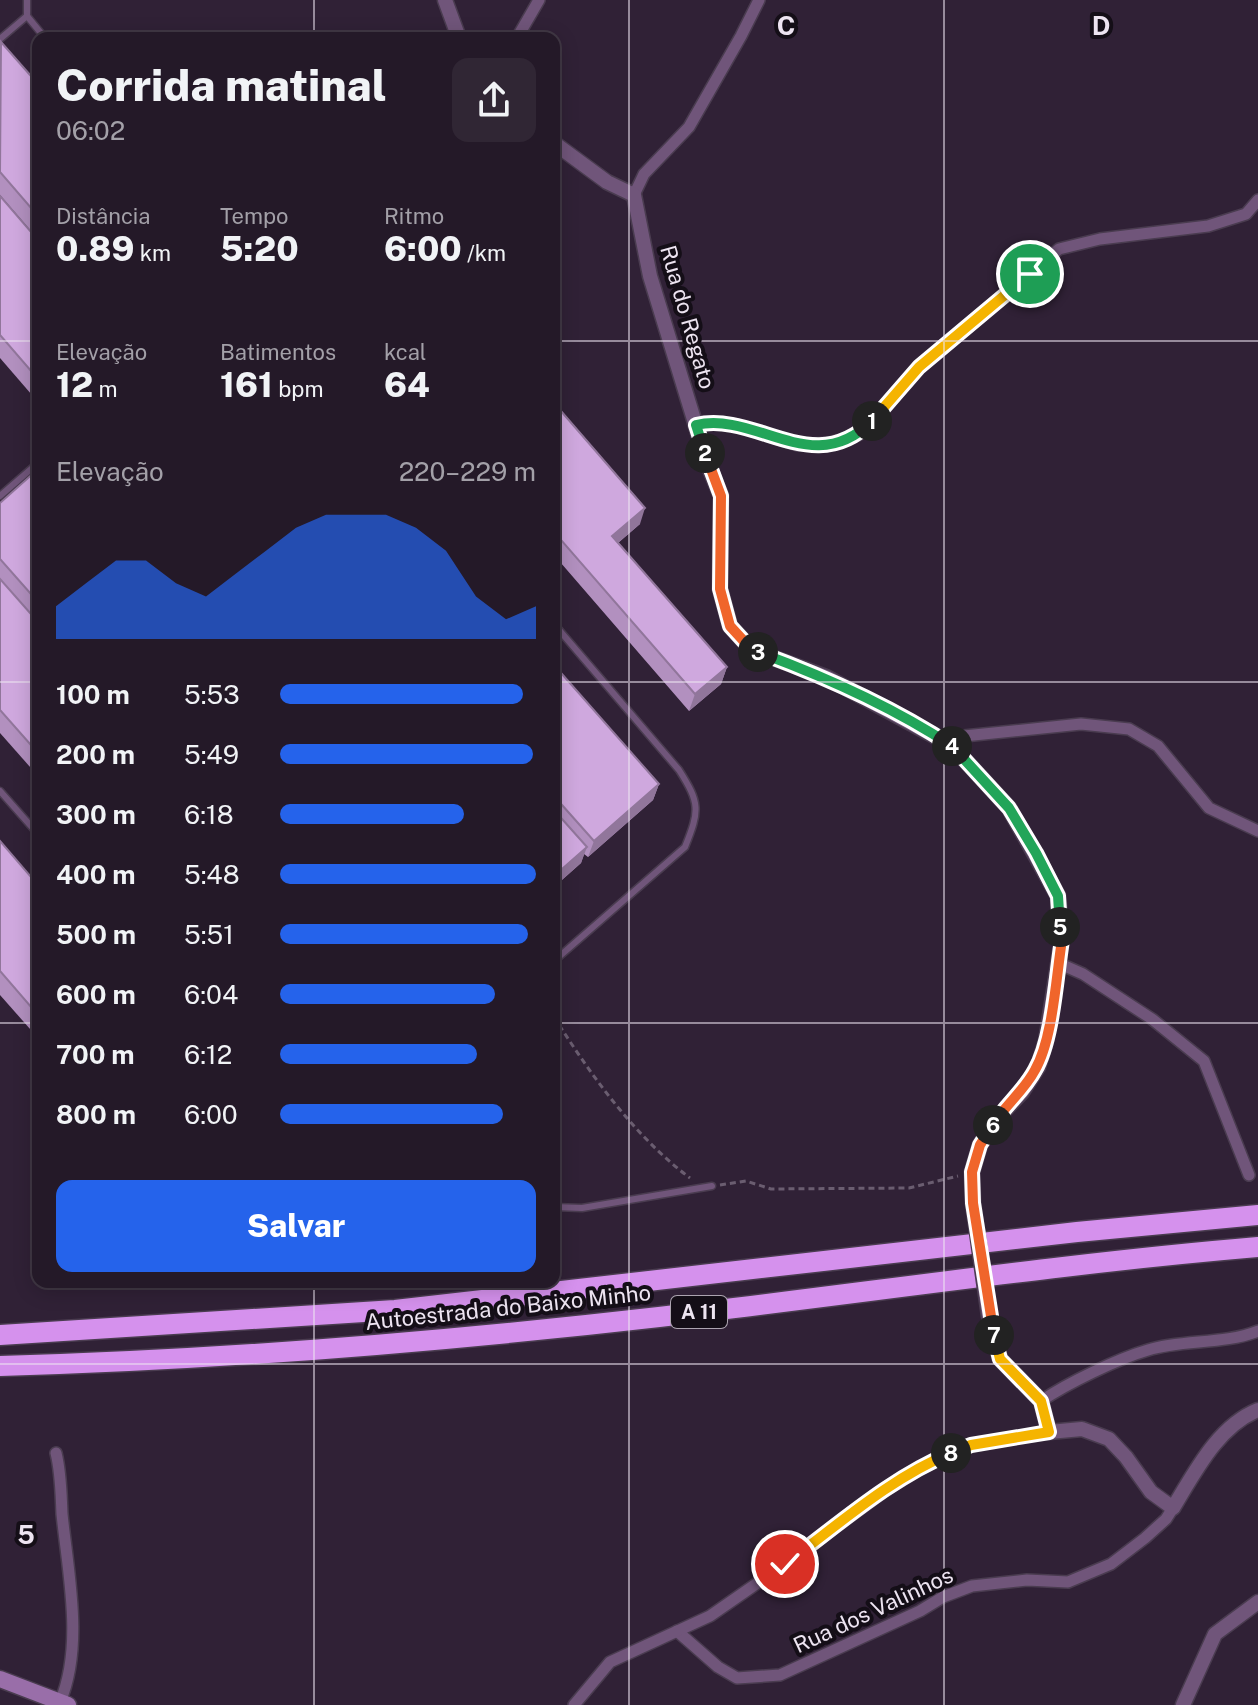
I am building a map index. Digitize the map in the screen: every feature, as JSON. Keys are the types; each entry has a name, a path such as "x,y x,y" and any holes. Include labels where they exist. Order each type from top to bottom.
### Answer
{"highway":[{"name":"Autoestrada do Baixo Minho","path":"0,1335 395,1310 1077,1232 1258,1215"},
{"name":"Autoestrada do Baixo Minho","path":"0,1366 138,1362 441,1340 660,1317 1122,1258 1258,1247"}],"main road":[{"path":"0,1679 64,1704"}],"street":[{"path":"445,0 457,32"},
{"path":"520,32 539,0"},
{"path":"560,147 607,182 634,195 644,174 689,127 759,0"},
{"name":"Rua do Regato","path":"634,195 650,276 721,496 720,589 730,626 752,650 826,677 951,745 1009,808 1058,896 1062,940 1046,1041 1038,1067 1022,1092 997,1118 980,1145 972,1172 973,1203 989,1316 1000,1359 1041,1401 1049,1432"},
{"path":"696,425 711,422 735,425 798,445 830,443 858,435 919,367 1059,249 1100,239 1208,226 1246,214 1258,200"},
{"path":"951,745 964,736 1081,724 1129,729 1158,746 1209,808 1258,831"},
{"path":"1058,963 1083,974 1152,1019 1204,1061 1249,1175"},
{"path":"1041,1401 1061,1387 1148,1350 1258,1331"},
{"path":"574,1705 610,1662 710,1616 887,1489 935,1460 971,1445 1082,1429 1109,1439 1151,1492 1173,1508 1205,1455 1243,1416 1258,1410"},
{"path":"56,1453 73,1601 70,1665 64,1704"},
{"name":"Rua dos Valinhos","path":"677,1631 718,1667 737,1678 780,1675 972,1586 1027,1580 1068,1582 1111,1564 1145,1538 1173,1508"},
{"path":"1183,1705 1215,1634 1258,1602"}],"lane":[{"path":"27,0 27,16 40,32"},
{"path":"0,39 27,16"},
{"path":"0,496 32,468"},
{"path":"560,631 679,770 696,796 695,822 685,847 560,956"},
{"path":"0,791 32,827"},
{"path":"560,1207 582,1208 712,1186"}],"path":[{"path":"560,1027 589,1073 651,1143 688,1178 712,1186 746,1181 771,1189 909,1188 972,1172"}],"building":[{"path":"1,42 32,77 32,209 0,172"},
{"path":"0,196 32,233 32,372 0,335"},
{"path":"560,410 645,508 612,536 727,667 695,694 560,539"},
{"path":"32,474 32,595 0,559 0,503"},
{"path":"0,579 32,615 32,746 0,710"},
{"path":"560,672 659,784 594,841 560,803"},
{"path":"560,817 587,847 560,871"},
{"path":"0,841 32,878 32,1008 0,971"}],"route":[{"path":"785,1564 887,1489 935,1460 971,1445 1049,1432 1041,1401 1000,1359 989,1316 973,1203 972,1172 980,1145 997,1118 1022,1092 1038,1067 1046,1041 1062,940 1058,896 1036,853 1009,808 951,745 826,677 752,650 730,626 720,589 721,496 696,425 711,422 735,425 798,445 830,443 858,435 919,367 1030,274"}]}
